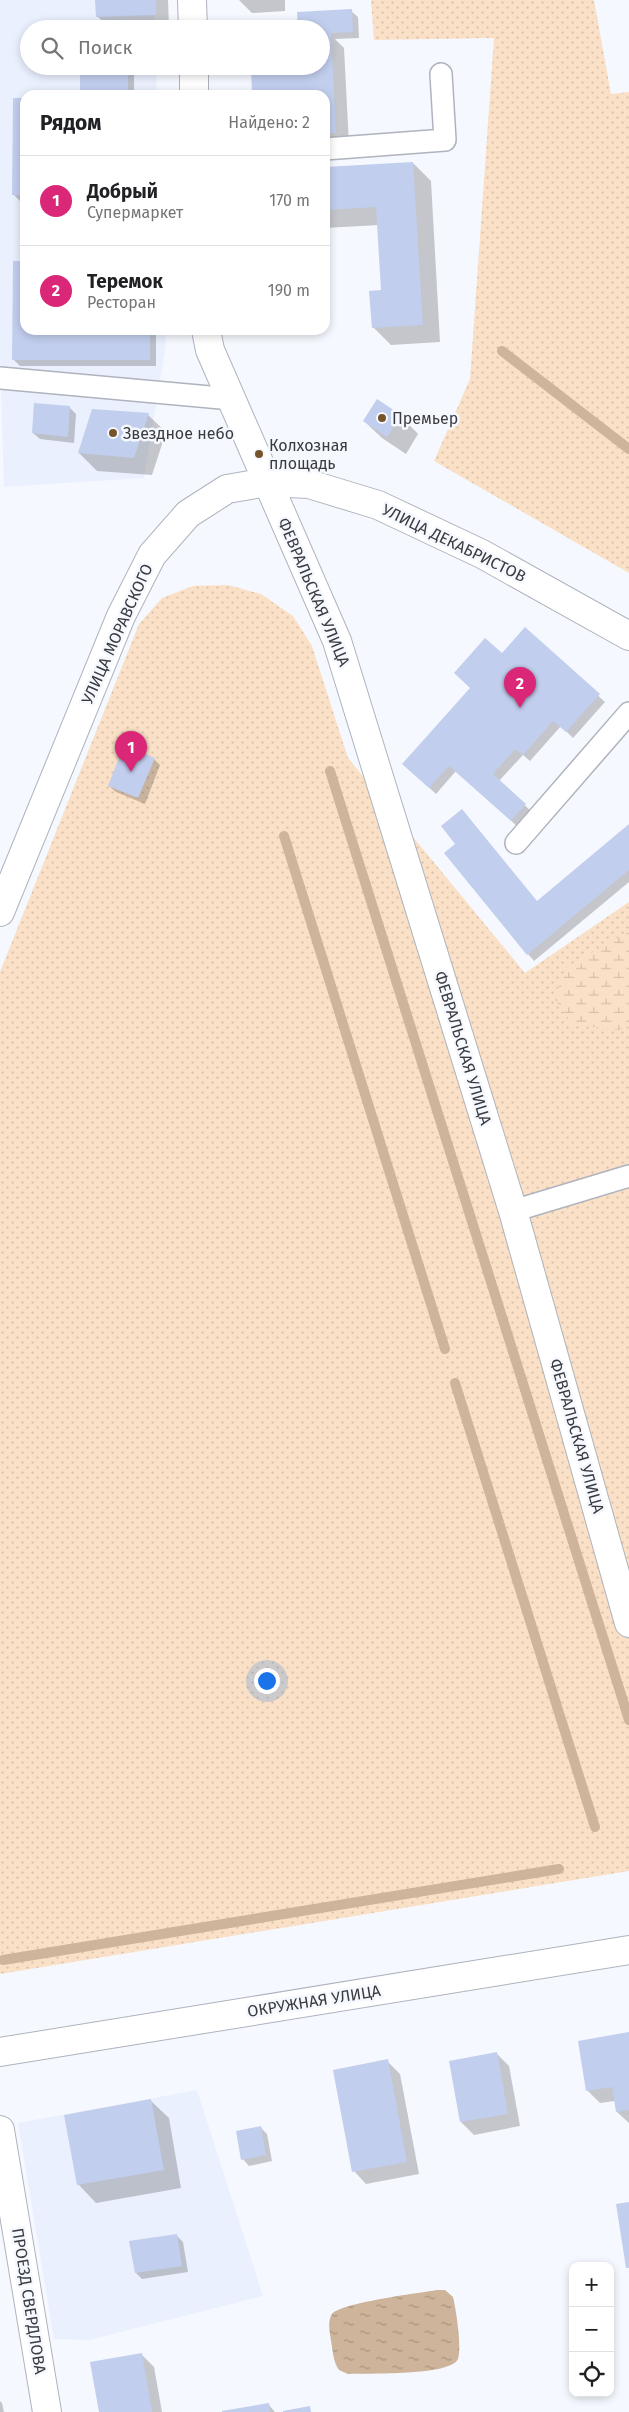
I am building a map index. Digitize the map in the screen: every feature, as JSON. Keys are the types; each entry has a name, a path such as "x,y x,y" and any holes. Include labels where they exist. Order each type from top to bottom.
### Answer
{"street":[{"path":"192,0 193,20"},
{"path":"194,75 194,90"},
{"path":"207,335 210,350 268,482"},
{"name":"УЛИЦА ДЕКАБРИСТОВ","path":"268,482 309,484 378,505 482,554 629,636"},
{"name":"УЛИЦА МОРАВСКОГО","path":"0,912 121,616 152,555 188,514 228,489 268,482"},
{"name":"ФЕВРАЛЬСКАЯ УЛИЦА","path":"268,482 337,641 513,1211 629,1623"},
{"name":"ОКРУЖНАЯ УЛИЦА","path":"0,2052 629,1950"},
{"name":"ПРОЕЗД СВЕРДЛОВА","path":"0,2130 47,2412"}],"lane":[{"path":"330,149 445,140 441,74"},
{"path":"0,378 232,399"},
{"path":"516,843 629,713"},
{"path":"513,1211 629,1176"}],"shaded area":[{"path":"0,0 154,0 155,20 20,20 20,75 156,75 157,90 20,90 20,335 165,335 166,344 144,478 4,487 0,358"},
{"path":"197,2090 263,2296 89,2340 54,2339 18,2123"}],"green space":[{"path":"371,0 594,0 611,94 629,92 629,573 434,461 470,379 494,38 374,40"},
{"path":"228,585 261,594 293,616 312,646 348,758 525,973 629,902 629,1871 0,1974 0,972 139,624 162,598 193,586"},
{"path":"629,931 629,1026 620,1030 573,1025 554,998 567,967"}],"water":[{"path":"445,2290 453,2297 458,2328 459,2354 458,2359 452,2364 425,2371 408,2372 348,2374 339,2370 334,2360 330,2331 332,2314 338,2310 364,2302"}],"building":[{"path":"95,0 156,0 156,15 96,17"},
{"path":"352,9 353,32 331,33 336,133 330,133 330,90 252,90 251,75 330,75 330,20 297,20 297,12"},
{"path":"80,75 128,75 128,90 80,90"},
{"path":"13,98 20,98 20,195 12,195"},
{"path":"413,162 423,325 372,328 369,291 381,290 376,207 330,210 330,167"},
{"path":"13,261 20,261 20,335 150,335 150,360 12,360"},
{"name":"Премьер","path":"377,399 401,415 387,437 363,421"},
{"path":"34,403 70,406 68,437 32,433"},
{"name":"Звездное небо","path":"92,409 149,413 134,458 78,453"},
{"path":"525,627 600,694 566,732 553,721 523,755 515,749 493,774 526,804 511,821 449,766 429,788 402,764 470,688 454,673 485,638 502,653"},
{"path":"124,745 155,758 138,798 108,786"},
{"path":"462,809 537,901 629,824 629,870 527,955 444,853 455,844 441,826"},
{"path":"629,2032 629,2110 616,2112 612,2087 586,2091 578,2041"},
{"path":"497,2052 508,2114 460,2122 449,2061"},
{"path":"388,2059 407,2162 352,2172 333,2070"},
{"path":"151,2099 164,2170 77,2185 64,2115"},
{"path":"261,2126 266,2155 241,2160 236,2131"},
{"path":"629,2202 629,2268 626,2268 616,2204"},
{"path":"177,2234 182,2266 135,2273 129,2241"},
{"path":"142,2353 152,2412 99,2412 90,2362"},
{"path":"269,2403 270,2412 222,2412 222,2411"},
{"path":"310,2406 311,2412 283,2412 283,2411"}],"waterway":[{"path":"502,351 629,449"},
{"path":"330,771 629,1720"},
{"path":"284,836 445,1349"},
{"path":"455,1383 595,1827"},
{"path":"3,1960 559,1869"}],"place":[{"name":"Премьер","path":"382,418"},
{"name":"Звездное небо","path":"113,433"},
{"name":"Колхозная площадь","path":"259,454"},
{"name":"Теремок","path":"520,708"},
{"name":"Добрый","path":"131,772"}]}
